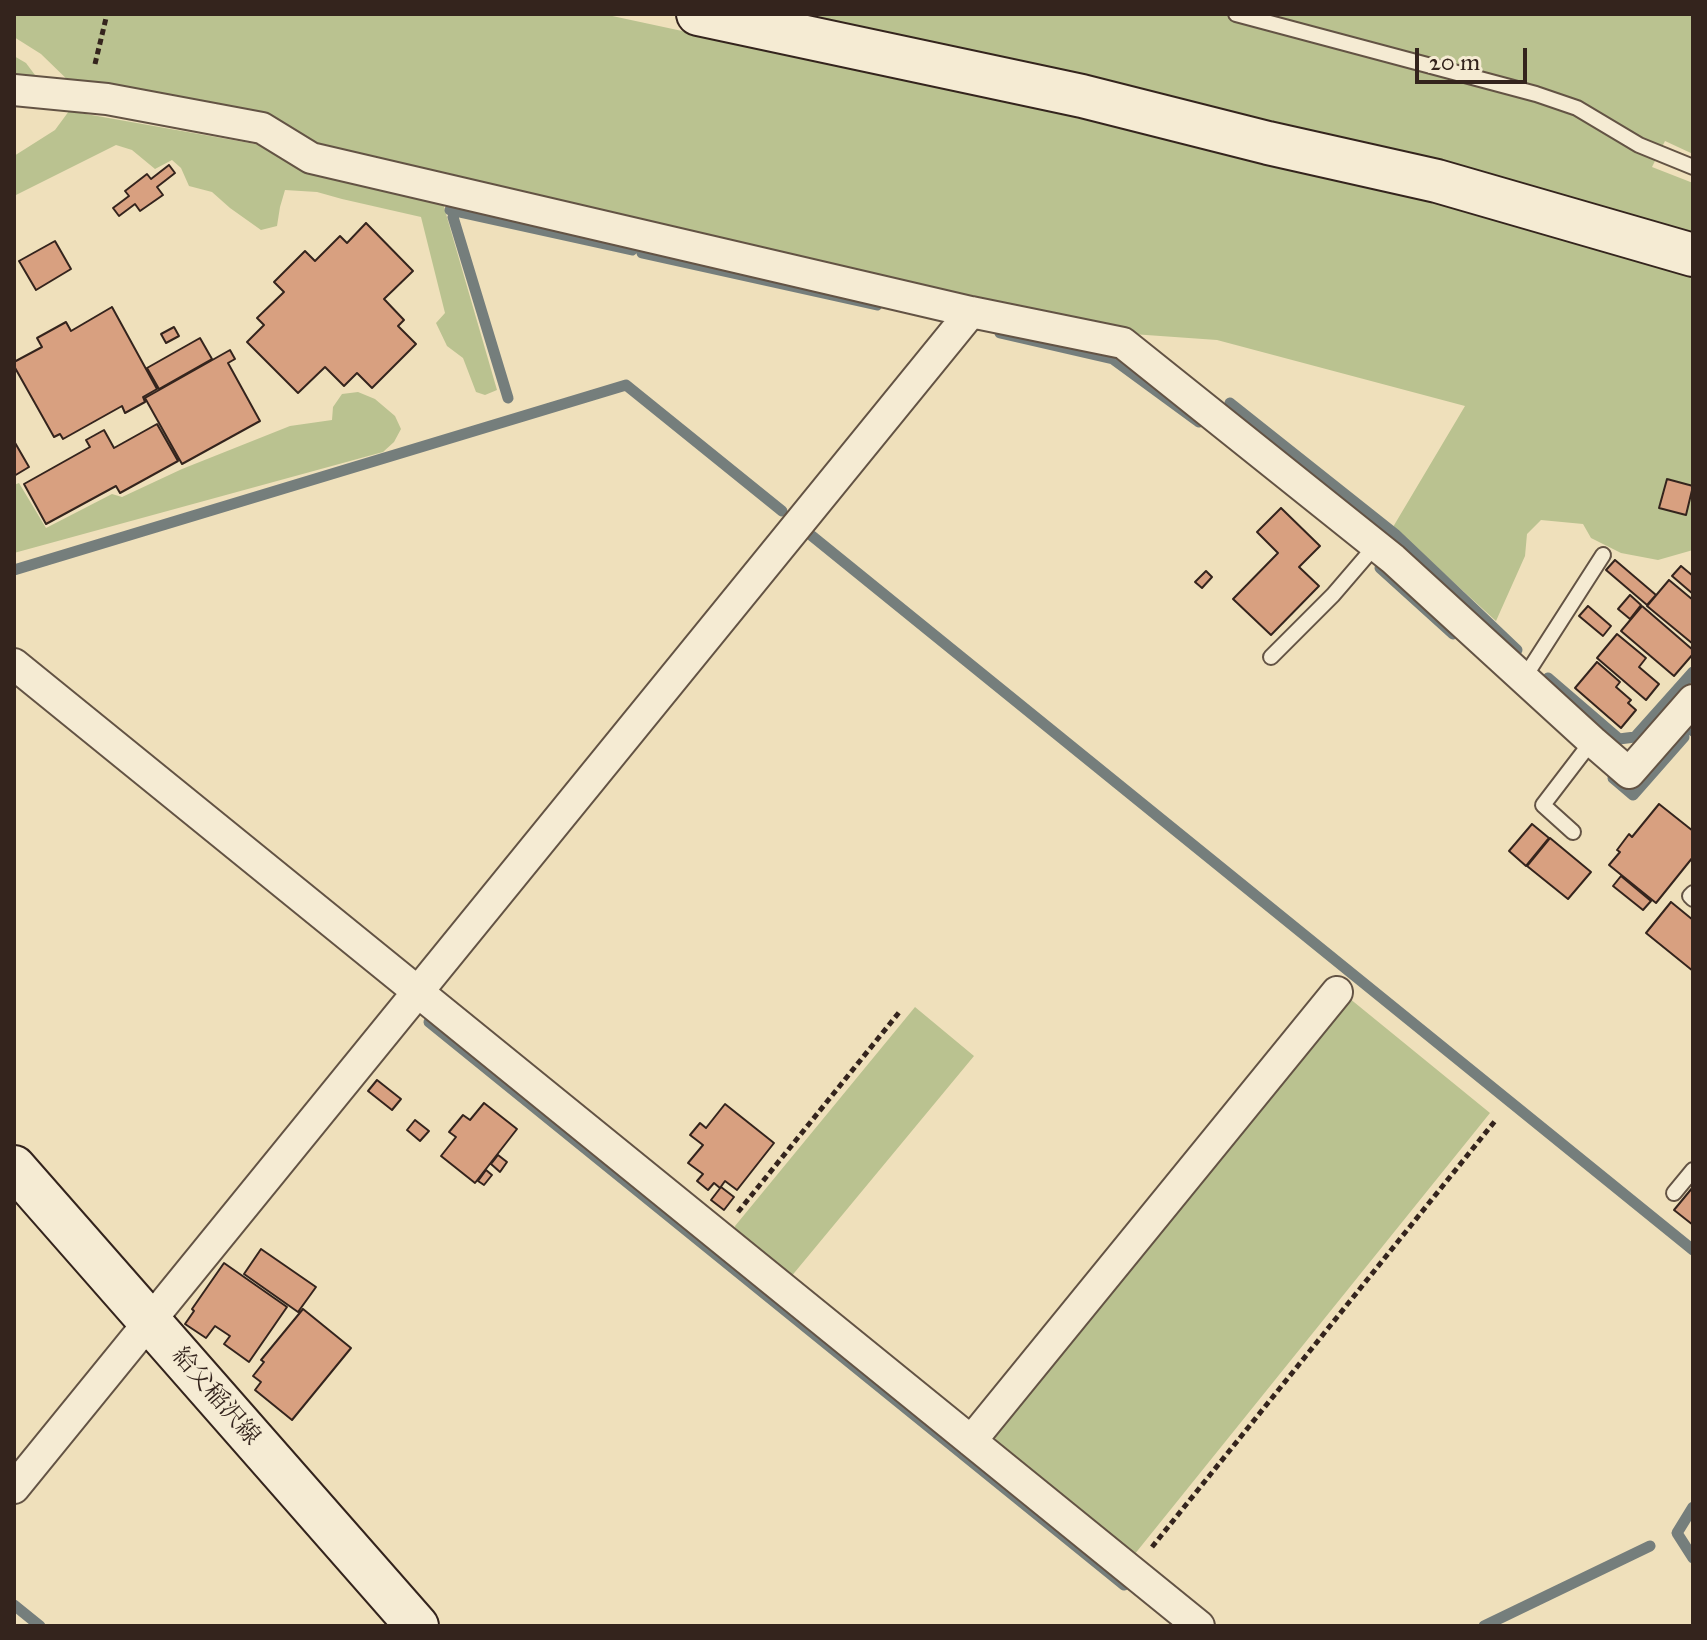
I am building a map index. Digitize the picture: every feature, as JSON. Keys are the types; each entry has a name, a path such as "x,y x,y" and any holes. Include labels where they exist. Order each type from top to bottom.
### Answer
{"street":[{"path":"698,14 1082,96 1437,181 1693,255"},
{"path":"14,90 87,96 262,128 311,158 971,312 1123,343 1376,545 1629,773 1693,700"},
{"path":"14,1488 971,312"},
{"path":"14,664 1199,1626"},
{"path":"971,1441 1337,992"},
{"name":"給父稲沢線","path":"14,1167 417,1626"}],"lane":[{"path":"1236,14 1536,94 1577,108 1639,145 1693,167"},
{"path":"1271,657 1333,595 1376,545"},
{"path":"1524,678 1603,555"},
{"path":"1573,832 1543,805 1592,741"},
{"path":"1674,1193 1693,1170"}],"path":[{"path":"87,96 107,14"},
{"path":"719,1236 901,1010"},
{"path":"1132,1572 1495,1121"}],"green space":[{"path":"14,14 603,14 1064,113 1408,194 1693,275 1693,550 1658,560 1621,553 1591,538 1583,524 1541,520 1527,534 1525,556 1496,621 1393,527 1465,406 1217,340 1118,333 76,88 41,54 14,37"},
{"path":"784,14 1693,14 1693,154 1665,141 1652,167 1693,183 1693,239"},
{"path":"14,56 26,63 35,75 38,88 17,77"},
{"path":"69,111 261,145 304,169 442,200 497,390 485,395 476,392 463,358 447,346 436,323 445,313 421,217 317,192 285,190 277,226 261,230 212,192 189,186 181,168 172,160 155,169 132,150 116,145 14,196 14,156 55,130"},
{"path":"358,392 375,399 395,416 401,429 394,442 383,452 14,553 14,485 19,483 46,528 112,494 122,497 182,469 290,426 332,420 333,407 342,394"},
{"path":"1349,998 1490,1113 1134,1555 997,1446 994,1432"},
{"path":"915,1007 974,1056 790,1278 736,1233 735,1226"}],"building":[{"path":"169,165 175,173 157,187 163,195 140,211 135,204 119,216 113,208 129,196 125,191 147,174 151,179"},
{"path":"366,223 413,271 384,299 404,320 398,326 416,344 372,388 357,373 344,386 325,367 298,393 247,342 264,325 257,318 284,292 274,282 305,251 315,261 340,236 347,243"},
{"path":"55,241 71,269 36,290 19,261"},
{"path":"112,307 157,389 143,397 145,402 125,413 122,406 63,439 60,434 54,437 14,362 42,347 37,338 66,322 71,331"},
{"path":"174,327 179,336 166,343 161,334"},
{"path":"200,338 212,359 159,389 147,368"},
{"path":"230,350 235,359 228,363 260,421 182,464 145,398"},
{"path":"157,424 178,461 120,493 116,486 46,524 24,484 90,447 86,440 104,430 114,448"},
{"path":"14,441 29,467 14,476"},
{"path":"1667,479 1693,486 1686,515 1659,508"},
{"path":"1281,508 1320,546 1299,567 1319,586 1271,635 1233,599 1278,553 1257,532"},
{"path":"1615,560 1656,595 1647,605 1606,570"},
{"path":"1681,566 1693,576 1693,594 1672,576"},
{"path":"1206,571 1212,577 1202,588 1195,582"},
{"path":"1669,580 1693,600 1693,644 1647,606"},
{"path":"1630,595 1641,605 1630,619 1618,609"},
{"path":"1588,606 1611,626 1603,636 1579,616"},
{"path":"1642,606 1693,650 1674,676 1621,631"},
{"path":"1617,634 1646,658 1639,667 1659,684 1646,700 1597,658"},
{"path":"1597,662 1620,682 1616,687 1631,700 1628,703 1636,710 1621,728 1575,688"},
{"path":"1659,804 1693,831 1693,857 1656,903 1609,865 1629,834 1632,837"},
{"path":"1532,824 1549,838 1526,866 1509,851"},
{"path":"1550,838 1591,872 1568,899 1527,866"},
{"path":"1621,876 1651,901 1643,910 1613,886"},
{"path":"1671,902 1693,920 1693,971 1646,933"},
{"path":"377,1080 401,1099 392,1110 368,1091"},
{"path":"484,1103 517,1129 475,1183 441,1156 456,1137 449,1132 463,1115 470,1120"},
{"path":"725,1104 774,1143 737,1190 725,1181 720,1188 714,1183 708,1190 697,1181 703,1174 688,1163 703,1145 690,1135 700,1123 706,1128"},
{"path":"415,1120 429,1131 420,1141 407,1130"},
{"path":"498,1155 507,1162 500,1172 491,1164"},
{"path":"486,1170 492,1175 484,1185 478,1181"},
{"path":"721,1187 734,1197 724,1210 711,1200"},
{"path":"1693,1187 1693,1225 1674,1210"},
{"path":"261,1249 316,1287 298,1312 244,1274"},
{"path":"224,1263 287,1307 249,1362 224,1344 230,1336 215,1326 206,1338 185,1324"},
{"path":"303,1309 351,1348 292,1420 255,1390 261,1382 253,1376 264,1362 261,1360"}],"waterway":[{"path":"450,210 632,250"},
{"path":"453,217 508,398"},
{"path":"642,253 877,305"},
{"path":"1000,333 1113,359 1199,422"},
{"path":"14,570 626,385 782,511"},
{"path":"1230,403 1395,534 1517,650"},
{"path":"812,536 1693,1250"},
{"path":"1380,568 1453,634"},
{"path":"1548,678 1619,739 1635,737 1693,672"},
{"path":"1613,778 1633,795 1684,737"},
{"path":"429,1022 1124,1585"},
{"path":"1693,1507 1677,1533 1693,1558"},
{"path":"1484,1626 1650,1546"},
{"path":"14,1605 40,1626"}]}
